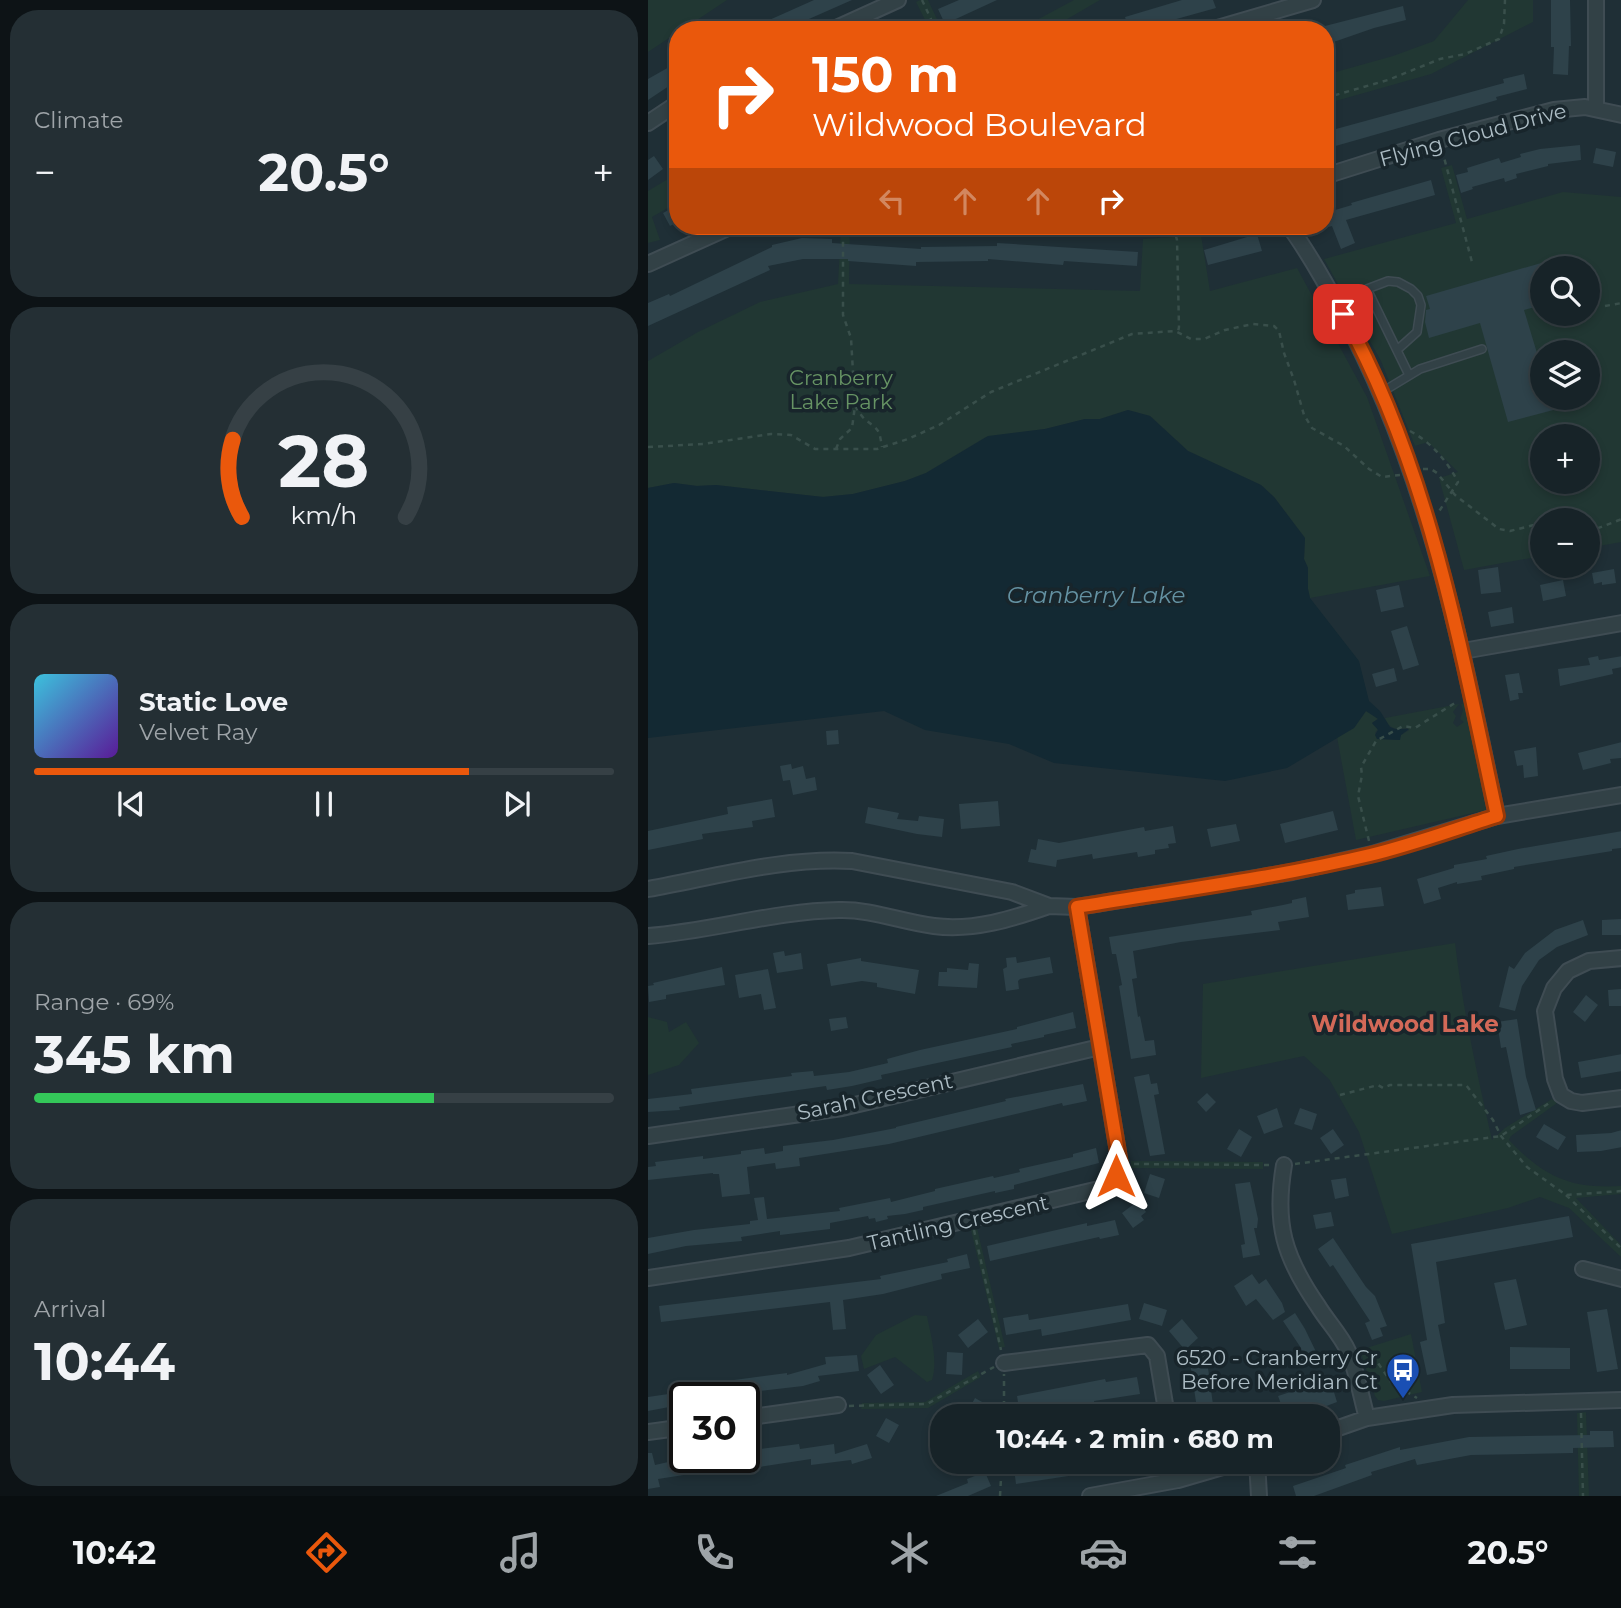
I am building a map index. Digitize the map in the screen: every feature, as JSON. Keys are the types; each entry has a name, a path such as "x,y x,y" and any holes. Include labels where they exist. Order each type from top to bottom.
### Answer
{"street":[{"path":"852,21 898,0"},
{"path":"1242,21 1313,0"},
{"path":"1596,0 1596,108"},
{"name":"Flying Cloud Drive","path":"1334,173 1439,140 1554,110 1596,108 1622,115"},
{"path":"648,123 669,109"},
{"path":"648,264 712,235"},
{"path":"1295,235 1326,283 1360,345 1394,423 1428,527 1463,652 1497,816"},
{"path":"1463,652 1622,623"},
{"path":"648,936 841,909 934,926 984,925 1049,906 1077,907 1292,872 1372,854 1497,816 1622,795"},
{"path":"648,889 802,861 843,860 1012,892 1049,906"},
{"path":"1077,907 1120,1164"},
{"path":"1622,958 1595,960 1578,965 1560,979 1548,999 1545,1011 1555,1079 1561,1096 1582,1102 1622,1098"},
{"name":"Sarah Crescent","path":"648,1136 842,1108 1100,1046"},
{"name":"Tantling Crescent","path":"648,1278 849,1248 972,1220 1099,1189 1110,1184 1120,1164"},
{"path":"1284,1165 1279,1194 1286,1249 1317,1306 1348,1350 1367,1418"},
{"path":"1583,1269 1622,1279"},
{"path":"1003,1363 1148,1345 1157,1356 1165,1404"},
{"path":"1340,1427 1367,1418 1453,1405 1622,1400"},
{"path":"760,1416 838,1405"},
{"path":"648,1432 669,1429"},
{"path":"1177,1474 1178,1480"},
{"path":"1090,1496 1199,1474"},
{"path":"1258,1474 1259,1496"}],"lane":[{"path":"1397,350 1417,332 1422,305 1411,289 1398,282 1388,281 1367,289 1409,375"},
{"path":"1382,392 1420,369 1482,349"}],"path":[{"path":"922,0 932,21"},
{"path":"1334,95 1388,80 1440,59 1465,54 1499,39 1504,24 1505,0"},
{"path":"1439,140 1472,262"},
{"path":"836,450 840,439 852,428 855,406 851,338 843,315 843,235"},
{"path":"1175,235 1179,327 1176,332"},
{"path":"1605,306 1622,303"},
{"path":"648,447 703,444 771,434 791,435 815,449 877,449 929,430 991,393 1132,334 1176,332 1191,339 1203,339 1225,330 1253,324 1274,326 1279,331 1307,422 1312,428 1343,446 1382,477 1398,477 1403,473"},
{"path":"855,406 866,421 873,423 880,434 882,447"},
{"path":"1394,423 1417,435 1448,463 1458,482 1428,527"},
{"path":"1423,469 1431,469 1437,473 1453,492 1495,526 1505,531 1530,526"},
{"path":"1600,527 1622,519"},
{"path":"1372,854 1357,796 1361,767 1376,741 1403,726 1415,728 1471,693"},
{"path":"1340,1095 1378,1085 1384,1088 1466,1085 1493,1120 1501,1136 1527,1167 1566,1195 1622,1249"},
{"path":"1120,1164 1313,1163 1501,1136 1561,1096"},
{"path":"1566,1195 1622,1191"},
{"path":"972,1220 1003,1363 1004,1404"},
{"path":"1348,1350 1366,1353 1378,1363 1391,1382 1418,1400 1421,1409"},
{"path":"838,1405 927,1404 1003,1363"},
{"path":"1581,1402 1583,1496"},
{"path":"1000,1496 1001,1474"}],"green space":[{"path":"648,0 727,0 696,21 669,21 669,38 648,52"},
{"path":"928,0 938,21 926,21 916,2"},
{"path":"1074,0 1100,0 1064,21 1035,21"},
{"path":"1468,0 1533,0 1533,22 1431,74 1334,101 1334,72 1434,41"},
{"path":"1452,165 1467,219 1563,192 1621,197 1621,542 1600,546 1600,508 1530,508 1530,558 1464,570 1439,478 1458,472 1428,442 1415,446 1381,361 1324,259 1456,223 1441,168"},
{"path":"669,178 669,207 652,217 660,240 648,243 648,191"},
{"name":"Cranberry Lake Park","path":"841,235 850,235 849,284 1140,291 1143,239 1201,235 1210,291 1297,268 1367,397 1430,576 1310,598 1308,568 1304,559 1305,538 1274,497 1261,485 1188,451 1150,416 1128,410 1100,419 1085,419 1045,429 986,437 926,473 853,494 823,497 674,483 648,488 648,361 698,332 760,302 838,284"},
{"path":"1467,702 1486,810 1356,840 1337,737 1354,728 1366,711 1379,718 1372,723 1378,729 1375,733 1379,739 1399,740 1401,735 1409,730 1393,728 1385,718 1459,704 1453,712 1456,716 1453,723 1457,727 1464,722 1460,719 1463,710 1461,704"},
{"path":"1455,943 1466,1017 1492,1140 1505,1128 1552,1099 1557,1103 1509,1140 1534,1163 1559,1178 1587,1185 1621,1186 1621,1194 1576,1198 1621,1245 1621,1257 1569,1208 1540,1197 1508,1208 1392,1234 1359,1132 1329,1079 1304,1056 1201,1078 1203,984"},
{"path":"648,1017 667,1022 669,1032 686,1022 699,1043 679,1065 648,1075"},
{"path":"1131,1161 1263,1162 1263,1169 1131,1168"},
{"path":"977,1228 1005,1347 999,1348 971,1230"},
{"path":"915,1315 927,1316 934,1357 932,1380 927,1382 895,1357 864,1369 861,1356 876,1335"},
{"path":"1411,1334 1422,1392 1378,1400 1360,1350"},
{"path":"978,1371 981,1377 935,1404 930,1404 928,1408 861,1409 862,1403 925,1402"},
{"path":"1586,1412 1589,1496 1579,1496 1577,1413"}],"water":[{"name":"Cranberry Lake","path":"1128,410 1150,416 1188,451 1261,485 1274,497 1305,538 1304,559 1308,568 1310,598 1359,661 1369,701 1380,711 1390,727 1409,729 1401,735 1400,740 1377,739 1375,735 1378,730 1372,723 1378,719 1366,711 1354,728 1287,768 1225,781 1054,763 1009,744 925,730 884,711 648,738 648,488 674,483 823,497 853,494 926,473 988,436 1045,429 1085,419 1100,419"}],"building":[{"path":"814,0 852,0 804,21 767,21"},
{"path":"959,0 997,0 952,21 944,21 938,9"},
{"path":"1182,0 1213,0 1216,8 1169,21 1126,21 1125,17"},
{"path":"1551,0 1570,0 1571,46 1568,75 1553,74"},
{"path":"1403,6 1406,20 1334,42 1334,24"},
{"path":"669,67 669,86 648,100 648,79"},
{"path":"1524,74 1527,89 1334,146 1334,130 1504,83 1503,79"},
{"path":"1580,145 1581,160 1548,164 1516,174 1517,178 1505,182 1504,178 1461,193 1456,175 1468,172 1467,168 1499,158 1501,163 1540,149"},
{"path":"1596,148 1616,152 1613,167 1593,163"},
{"path":"654,156 663,169 648,180 648,160"},
{"path":"1431,180 1435,195 1346,220 1355,243 1341,249 1334,231 1334,210 1352,205 1351,203"},
{"path":"669,210 669,224 663,213"},
{"path":"1257,235 1262,251 1208,265 1204,250"},
{"path":"802,238 832,239 832,243 921,249 997,246 997,243 1138,252 1137,266 1064,261 1063,265 988,259 916,262 916,266 848,259 803,259 768,266 770,270 648,326 648,303 669,294 670,296 772,245"},
{"path":"1530,266 1530,308 1524,310 1533,340 1530,340 1530,410 1553,410 1508,422 1480,323 1429,338 1425,322 1426,310 1430,309 1426,296"},
{"path":"1498,567 1501,592 1481,594 1478,570"},
{"path":"1614,569 1616,583 1594,584 1593,578 1600,578 1600,572"},
{"path":"1563,580 1566,596 1543,601 1540,585"},
{"path":"1399,585 1404,607 1381,612 1376,590"},
{"path":"1512,607 1514,623 1491,627 1488,612"},
{"path":"1407,626 1419,665 1403,670 1391,631"},
{"path":"1598,656 1599,660 1622,656 1622,667 1612,669 1613,674 1560,686 1558,669 1590,665 1588,658"},
{"path":"1394,668 1397,681 1376,687 1372,674"},
{"path":"1519,673 1523,693 1518,693 1519,699 1510,701 1505,675"},
{"path":"838,730 839,744 827,745 826,731"},
{"path":"1622,742 1622,758 1610,759 1611,763 1583,770 1578,753"},
{"path":"1536,747 1538,776 1524,778 1523,765 1517,766 1514,751"},
{"path":"791,764 792,769 803,766 806,779 815,777 817,790 793,795 790,780 783,781 780,766"},
{"path":"772,799 775,817 752,821 753,827 702,834 703,839 648,850 648,831 728,814 727,807"},
{"path":"998,801 1000,826 961,829 959,804"},
{"path":"868,807 899,813 897,819 918,821 919,816 944,819 942,837 865,823"},
{"path":"1333,811 1338,830 1285,843 1280,824"},
{"path":"1236,824 1240,841 1211,847 1207,829"},
{"path":"1173,826 1176,843 1168,844 1169,848 1155,850 1155,854 1138,857 1137,852 1093,859 1092,854 1057,860 1056,867 1028,862 1031,849 1036,850 1038,839 1059,843 1144,827 1145,831"},
{"path":"1622,831 1622,848 1514,867 1481,876 1482,880 1457,882 1438,888 1441,899 1424,904 1417,879 1454,868 1454,865 1487,859 1486,856 1518,849"},
{"path":"1381,887 1384,906 1348,910 1346,895 1355,893 1355,890"},
{"path":"1306,897 1309,917 1278,922 1280,930 1181,942 1133,951 1137,978 1132,979 1138,1017 1140,1016 1145,1041 1154,1040 1156,1055 1131,1059 1119,986 1122,985 1116,954 1112,954 1109,937 1252,915 1251,911 1292,903 1292,900"},
{"path":"1621,919 1621,935 1602,935 1602,920"},
{"path":"1583,920 1588,935 1557,947 1539,960 1522,986 1515,1011 1499,1007 1509,966 1514,969 1525,953 1555,930"},
{"path":"784,951 785,956 801,953 803,969 777,973 773,953"},
{"path":"1016,957 1017,963 1050,957 1053,973 1020,979 1019,989 1006,991 1003,969 1007,967 1006,958"},
{"path":"861,958 861,961 919,970 915,994 877,987 877,983 862,981 831,986 827,964"},
{"path":"969,963 979,964 977,988 938,986 939,972 947,972 947,968 968,970"},
{"path":"722,967 725,985 666,995 666,999 649,1002 648,986 654,985 653,983"},
{"path":"768,969 776,1008 764,1010 761,994 739,998 735,975"},
{"path":"1622,989 1622,1006 1609,1006 1608,990"},
{"path":"1586,995 1598,1005 1585,1022 1573,1012"},
{"path":"1073,1012 1076,1028 1011,1044 1012,1047 881,1075 882,1079 827,1090 826,1086 679,1107 680,1110 648,1112 648,1099 692,1094 691,1089 792,1076 791,1073 813,1071 814,1076 849,1072 888,1063 887,1059 920,1050 1017,1029"},
{"path":"846,1017 848,1028 831,1031 829,1019"},
{"path":"1517,1019 1526,1077 1536,1110 1520,1115 1506,1047 1501,1048 1497,1022"},
{"path":"1622,1054 1622,1071 1581,1078 1578,1062"},
{"path":"1149,1074 1151,1084 1157,1083 1159,1094 1154,1095 1165,1154 1150,1156 1134,1077"},
{"path":"1083,1084 1087,1101 1063,1106 1062,1103 889,1144 799,1158 800,1166 776,1169 775,1163 747,1167 750,1194 722,1197 719,1174 713,1173 648,1180 648,1167 656,1166 655,1162 703,1156 703,1159 764,1148 765,1154 783,1151 783,1146 896,1128 1006,1101 1005,1099"},
{"path":"1207,1093 1216,1102 1206,1112 1197,1102"},
{"path":"1277,1108 1283,1127 1264,1134 1257,1116"},
{"path":"1300,1108 1317,1114 1312,1130 1294,1124"},
{"path":"1544,1124 1566,1137 1558,1150 1536,1137"},
{"path":"1239,1129 1252,1137 1241,1157 1227,1149"},
{"path":"1333,1129 1344,1145 1331,1154 1320,1138"},
{"path":"1622,1130 1622,1147 1577,1152 1576,1135"},
{"path":"1096,1148 1099,1163 1014,1185 1014,1189 923,1207 923,1210 887,1216 888,1219 876,1222 875,1218 869,1219 868,1216 830,1223 830,1229 780,1235 780,1231 741,1237 742,1241 686,1246 648,1254 648,1238 750,1224 750,1221 758,1220 754,1198 764,1197 767,1219 840,1211 839,1208 890,1198 891,1202 935,1189 1020,1172 1019,1169 1073,1157 1073,1154"},
{"path":"1150,1174 1165,1179 1159,1198 1144,1193"},
{"path":"1346,1178 1349,1196 1335,1199 1331,1180"},
{"path":"1250,1182 1258,1219 1257,1228 1254,1228 1260,1255 1243,1258 1241,1245 1245,1244 1235,1184"},
{"path":"1138,1201 1146,1212 1141,1216 1144,1220 1133,1228 1122,1213"},
{"path":"1331,1212 1334,1226 1316,1229 1313,1215"},
{"path":"1569,1216 1573,1237 1436,1262 1445,1323 1438,1325 1447,1371 1427,1375 1420,1342 1427,1340 1411,1244"},
{"path":"1115,1220 1119,1235 990,1261 987,1246 1087,1223 1087,1226"},
{"path":"1333,1238 1375,1296 1387,1326 1380,1328 1383,1336 1372,1340 1365,1323 1370,1321 1333,1265 1330,1267 1318,1249"},
{"path":"967,1254 970,1268 941,1274 942,1279 883,1294 843,1300 846,1329 833,1330 830,1302 661,1322 659,1306 881,1279 880,1276 948,1262 947,1259"},
{"path":"1252,1274 1259,1284 1266,1279 1282,1303 1285,1312 1273,1320 1256,1299 1246,1306 1234,1286"},
{"path":"1516,1279 1527,1325 1505,1330 1494,1283"},
{"path":"1144,1303 1167,1310 1162,1326 1139,1319"},
{"path":"1128,1304 1131,1320 1042,1336 1041,1329 1006,1335 1003,1318 1028,1314 1029,1320"},
{"path":"1607,1309 1618,1369 1597,1372 1587,1312"},
{"path":"1295,1313 1319,1358 1304,1366 1296,1351 1301,1348 1283,1321"},
{"path":"978,1319 988,1332 968,1348 958,1335"},
{"path":"1182,1319 1198,1338 1185,1350 1169,1331"},
{"path":"1510,1347 1570,1348 1570,1369 1510,1369"},
{"path":"947,1352 963,1353 962,1375 946,1374"},
{"path":"1206,1353 1213,1404 1196,1404 1189,1356"},
{"path":"857,1355 859,1371 818,1376 820,1381 803,1386 760,1391 760,1382 734,1382 787,1375 826,1364 825,1357"},
{"path":"880,1365 894,1385 881,1394 867,1375"},
{"path":"1137,1377 1140,1394 1094,1401 1095,1404 1018,1404 1017,1396 1105,1379 1106,1382"},
{"path":"1330,1379 1337,1402 1281,1404 1278,1396"},
{"path":"669,1394 669,1407 648,1411 648,1397"},
{"path":"975,1398 986,1404 972,1404"},
{"path":"886,1418 899,1425 889,1443 876,1436"},
{"path":"1590,1431 1613,1431 1614,1447 1573,1448 1573,1453 1471,1455 1417,1465 1415,1459 1371,1472 1372,1475 1314,1496 1296,1496 1293,1486 1328,1474 1340,1474 1340,1470 1346,1468 1345,1465 1400,1447 1400,1450 1469,1437 1590,1435"},
{"path":"799,1444 800,1449 834,1444 835,1454 867,1444 872,1458 852,1464 851,1460 811,1465 811,1459 760,1467 760,1449"},
{"path":"648,1453 652,1453 655,1465 669,1462 669,1473 697,1473 658,1479 660,1487 648,1489"},
{"path":"986,1474 991,1486 968,1496 936,1496 968,1483 967,1479"},
{"path":"1015,1474 1081,1474 1016,1484"}],"place":[{"name":"6520 - Cranberry Cr Before Meridian Ct","path":"1403,1400"}],"district":[{"name":"Wildwood Lake","path":"1405,1024"}],"route":[{"path":"1116,1176 1120,1164 1077,907 1292,872 1372,854 1497,816 1463,652 1409,463 1375,376 1343,314"}]}
